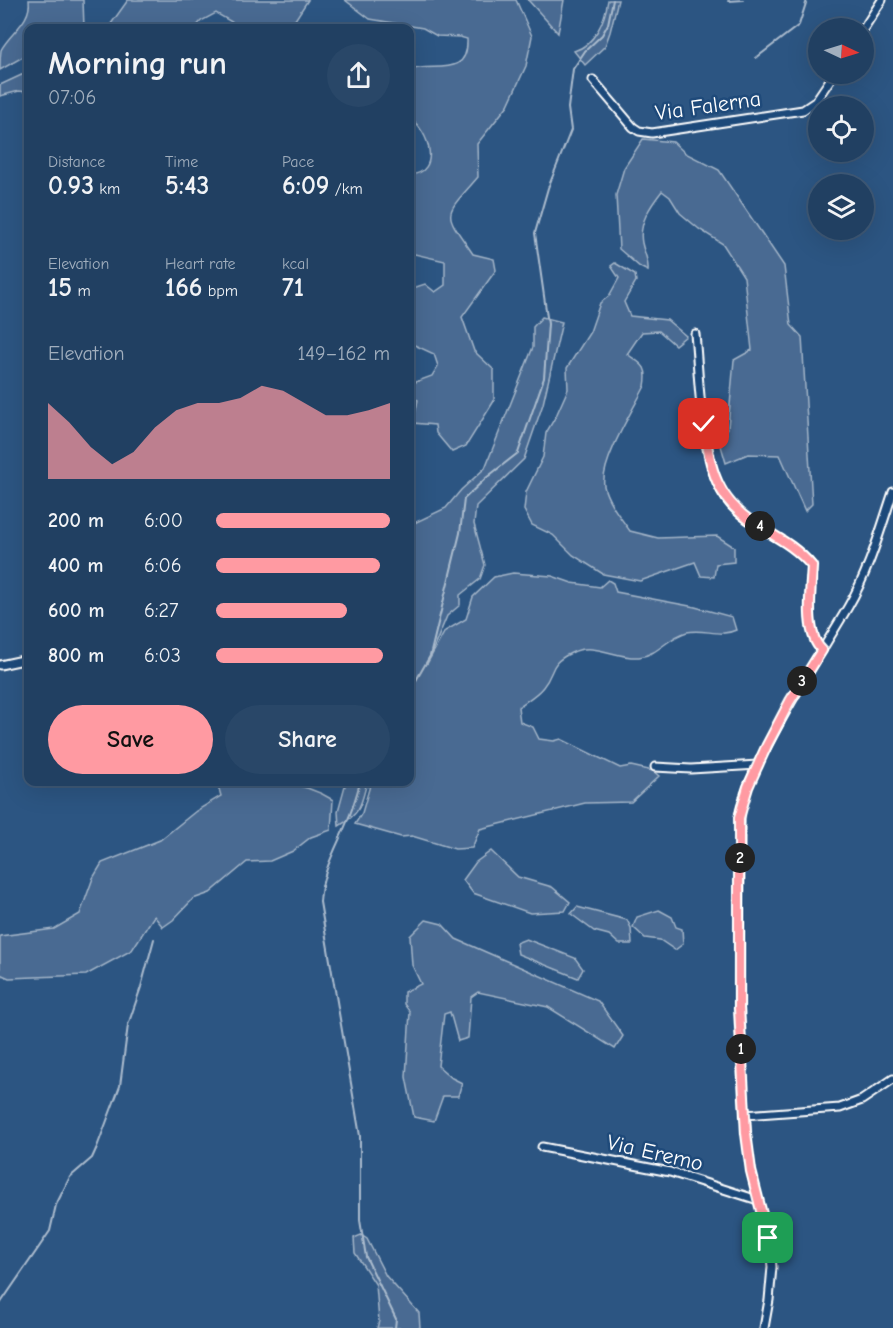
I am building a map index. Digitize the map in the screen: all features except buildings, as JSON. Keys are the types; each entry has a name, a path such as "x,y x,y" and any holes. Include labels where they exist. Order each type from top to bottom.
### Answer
{"street":[{"path":"870,18 882,0"},
{"name":"Via Falerna","path":"593,80 633,127 639,131 652,132 803,110 815,102 827,84"},
{"path":"695,334 706,441 717,483 735,510 794,547 812,566 811,630 814,641 822,650"},
{"path":"764,1328 772,1267 770,1246 749,1158 745,1115 739,1001 739,818 744,798 758,765 790,701 862,580 893,492"},
{"path":"0,665 24,660"},
{"path":"655,767 691,769 758,765"},
{"path":"745,1115 847,1107 862,1101 893,1079"},
{"name":"Via Eremo","path":"542,1147 670,1172 758,1200"}],"shaded area":[{"path":"29,0 83,0 84,24 24,24 24,56 0,70 1,50 24,21"},
{"path":"128,0 308,0 295,20 287,24 235,24 216,13 198,24 111,24"},
{"path":"345,0 516,0 532,36 526,66 508,105 477,144 478,177 458,200 451,214 456,229 473,254 494,259 496,270 462,317 474,351 494,370 494,401 466,446 452,452 436,433 435,425 414,423 418,400 414,398 414,383 432,376 438,366 434,354 414,345 414,288 425,284 435,292 445,285 445,261 414,254 414,174 426,167 429,150 423,132 414,122 414,69 456,64 462,60 466,51 467,39 437,36 423,28 414,26 414,24 370,19"},
{"path":"528,0 564,0 558,33"},
{"path":"608,0 618,0 610,32 605,46 585,65 574,51 588,43 598,31"},
{"path":"24,74 24,92 0,96 0,85"},
{"path":"643,139 673,142 685,153 719,170 784,266 791,325 802,337 812,504 805,511 780,455 748,454 726,463 719,439 728,428 734,360 752,350 744,277 723,244 699,229 680,213 670,197 662,191 650,208 642,228 641,236 648,271 619,249 616,195 624,168"},
{"path":"615,263 635,275 636,281 624,302 630,316 667,320 686,336 675,345 659,331 642,332 627,354 645,369 645,386 612,450 604,476 604,486 608,498 630,531 658,538 717,536 734,547 734,562 716,564 714,577 701,576 695,562 640,581 603,574 573,555 553,535 532,525 524,510 526,492 543,457 546,433 568,389 567,368 590,332 600,303 609,296 619,278 611,266"},
{"path":"542,317 562,322 543,404 524,459 476,506 474,524 485,565 480,579 460,595 460,605 447,616 427,664 445,631 466,619 473,597 494,577 513,573 552,576 572,583 600,587 608,580 613,583 616,592 695,607 732,617 736,630 724,633 687,632 680,634 652,653 639,657 588,649 571,653 555,664 541,690 518,707 520,722 533,727 539,739 554,741 561,739 620,768 631,766 653,771 659,776 631,802 585,803 480,829 472,848 455,849 412,836 401,837 355,824 362,813 370,786 414,786 414,523 446,508 461,490 485,468 533,347 533,327"},
{"path":"216,786 305,787 333,800 331,830 311,837 293,851 270,861 247,862 210,893 193,899 163,927 154,916 132,950 86,975 9,978 0,974 0,936 54,929 80,914 93,878 102,863 160,840 196,811 221,796"},
{"path":"345,786 366,786 359,808 352,817 339,826 338,811"},
{"path":"491,851 518,877 552,887 570,902 565,911 530,913 473,893 463,880 476,862"},
{"path":"577,907 627,920 631,928 632,944 619,944 609,935 594,931 571,914"},
{"path":"659,910 672,917 676,927 682,929 683,944 675,950 660,940 645,938 633,927 637,917"},
{"path":"426,920 442,924 456,939 598,1001 623,1036 615,1049 548,1007 478,992 471,997 468,1038 458,1041 450,1012 444,1014 438,1066 462,1083 458,1096 443,1096 434,1121 414,1117 406,1077 410,1012 404,1004 404,992 421,984 412,965 410,936"},
{"path":"526,939 575,958 583,969 578,978 518,954 516,943"},
{"path":"361,1235 367,1239 386,1276 419,1313 420,1328 377,1328 379,1321 376,1285 355,1253 354,1238"}],"waterway":[{"path":"414,684 430,656 460,533 464,499 518,453 544,378 548,324 535,233 548,188 571,130 568,108 573,69 585,51 602,35 608,24 613,0"},
{"path":"728,1 743,0"},
{"path":"756,58 799,25 807,0"},
{"path":"359,786 348,821 324,877 320,902 360,1136 360,1220 366,1257 396,1319 395,1328"},
{"path":"0,1304 50,1231 56,1205 70,1177 92,1158 97,1147 120,1086 128,1025 154,939"}],"route":[{"path":"704,424 711,466 717,483 728,502 744,517 794,547 812,566 811,630 814,641 822,650 790,701 767,745 748,787 739,818 739,1008 746,1133 751,1171 768,1238"}]}
